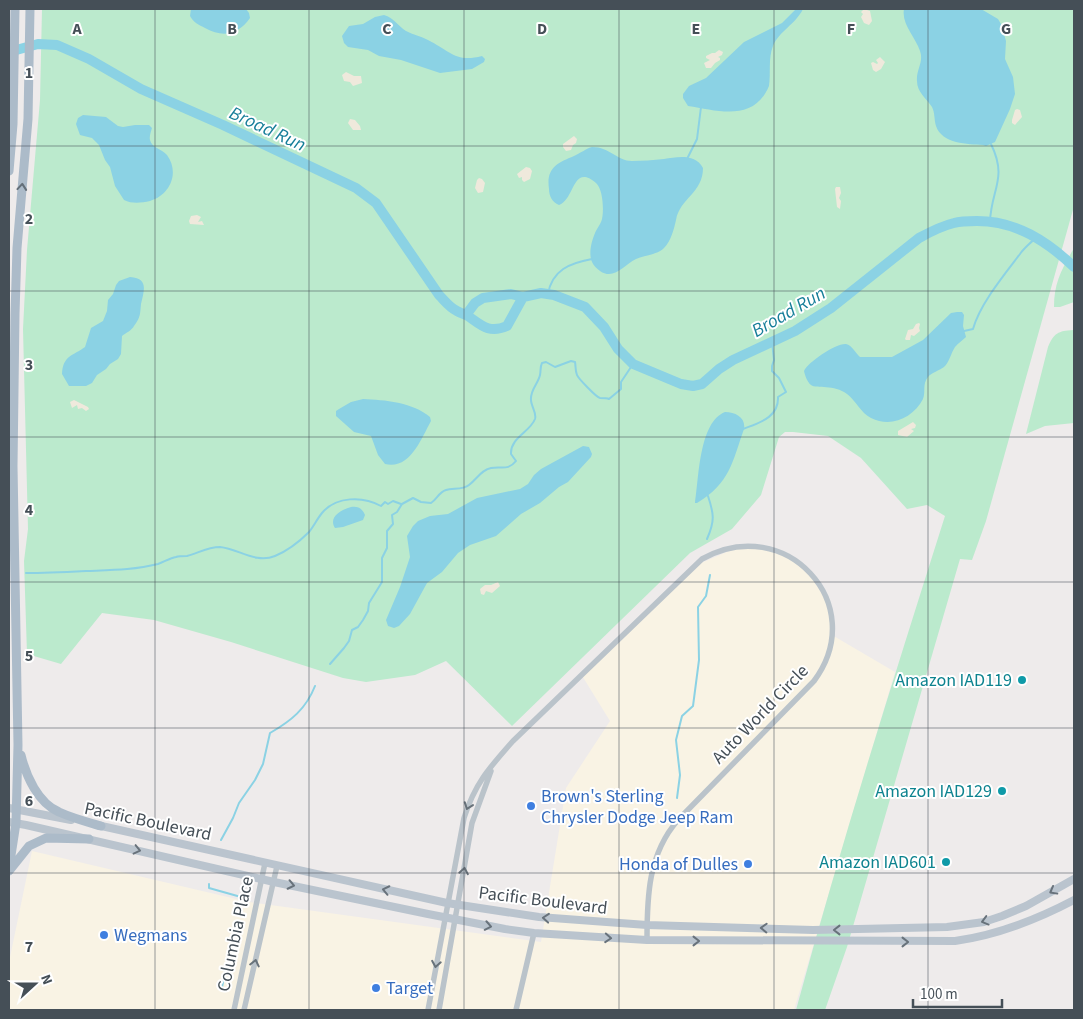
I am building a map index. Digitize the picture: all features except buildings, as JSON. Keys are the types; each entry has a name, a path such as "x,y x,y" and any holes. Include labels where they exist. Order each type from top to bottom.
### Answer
{"main road":[{"path":"9,171 13,124 15,9"},
{"path":"9,870 18,745 13,427 17,248 28,120 30,9"},
{"path":"18,745 28,777 38,794 48,804 58,812 101,826"},
{"name":"Pacific Boulevard","path":"13,808 447,903 539,917 647,925 813,930 939,928 984,922 1026,906 1074,878"},
{"name":"Pacific Boulevard","path":"13,823 274,882 444,917 534,933 647,940 955,941 973,939 1036,920 1074,900"},
{"path":"9,870 30,846 46,838 89,839"}],"street":[{"name":"Auto World Circle","path":"428,1010 444,917 467,810 474,791 493,765 524,730 702,559 715,552 733,547 759,546 784,554 801,564 820,585 825,594 831,615 831,645 825,665 810,685 678,820 666,837 656,856 650,879 647,940"},
{"name":"Auto World Circle","path":"439,1010 472,823 493,765"},
{"name":"Columbia Place","path":"234,1010 265,863"},
{"name":"Columbia Place","path":"244,1010 277,866"},
{"path":"516,1010 534,933"}],"shaded area":[{"path":"741,546 777,551 808,571 829,604 832,635 895,672 794,1010 9,1010 9,962 32,851 249,902 541,942 566,788 610,721 581,674 694,566"}],"green space":[{"path":"42,9 1074,9 1074,206 986,521 972,560 960,559 847,947 825,1010 796,1010 849,824 945,516 927,505 907,509 861,458 828,436 785,432 779,437 761,495 732,529 690,553 512,726 446,661 415,675 366,682 343,678 231,642 154,620 102,613 61,664 27,654 24,561 28,529 23,329 27,250 40,100"},
{"path":"1074,248 1074,302 1054,307 1057,283 1062,269"},
{"path":"1074,328 1074,423 1045,426 1026,434 1048,347 1057,334 1073,330"}],"sand":[{"path":"864,9 870,11 872,21 869,25 864,23 861,17 863,14 861,12"},
{"path":"719,50 723,52 718,57 720,60 711,68 706,68 704,63 710,60 706,56"},
{"path":"880,57 885,62 881,69 876,72 873,70 871,63 877,64 876,60"},
{"path":"346,72 354,76 361,76 362,83 353,86 350,82 344,81 342,75"},
{"path":"1017,109 1020,110 1022,117 1015,125 1012,123 1012,120"},
{"path":"350,119 355,120 361,130 353,130 348,123"},
{"path":"574,136 577,139 576,143 571,150 566,151 563,144"},
{"path":"526,167 532,171 530,179 524,182 522,177 519,178 517,174"},
{"path":"479,178 485,183 483,192 478,193 475,188"},
{"path":"836,187 840,187 840,209 837,207"},
{"path":"197,215 201,217 198,222 202,221 204,225 190,224 191,216"},
{"path":"919,323 920,331 914,336 911,335 910,340 906,340 908,330 913,329"},
{"path":"74,400 89,409 86,411 82,408 78,409 77,405 72,408 70,402"},
{"path":"913,422 916,425 915,428 911,429 914,431 907,437 898,435 898,431"},
{"path":"498,582 500,586 492,593 486,591 484,595 481,594 480,589 485,585"}],"water":[{"path":"191,9 246,9 250,18 240,28 224,34 212,31 194,22 190,16"},
{"path":"796,9 803,9 800,15 779,36 773,46 769,86 754,105 734,111 688,106 683,98 683,94 689,86 706,78 744,42 782,23"},
{"path":"904,9 981,9 998,19 1006,41 1005,59 1013,77 1015,94 995,142 986,146 956,142 939,132 932,107 917,85 921,55 909,31"},
{"path":"384,15 391,18 406,31 454,55 466,58 482,56 485,59 484,62 472,69 440,73 401,60 379,56 368,50 348,47 344,43 342,36 349,26 363,24 375,17"},
{"path":"83,115 106,117 118,126 123,127 149,125 152,128 151,143 163,151 171,162 173,176 168,189 150,201 133,203 124,200 115,186 110,167 99,145 92,138 80,135 76,124 78,118"},
{"path":"592,147 604,149 622,159 632,161 680,157 691,158 700,163 703,168 699,184 678,212 672,235 664,248 654,254 636,259 619,271 610,274 605,274 597,269 592,263 590,256 593,239 603,215 600,190 596,183 582,177 574,185 564,202 559,205 553,200 549,192 549,176 554,167 562,161"},
{"path":"130,277 140,280 143,283 144,290 138,320 132,329 122,336 121,354 118,359 97,375 92,383 86,386 69,386 62,374 64,363 69,357 85,347 91,328 103,321 107,311 108,300 113,294 116,285 119,281"},
{"path":"962,312 964,315 963,326 966,337 955,347 946,365 928,377 925,382 923,399 919,406 901,419 886,422 871,418 847,394 837,389 811,385 806,378 804,371 807,367 823,354 836,347 846,344 860,357 892,357 923,340 951,313"},
{"path":"363,399 389,401 407,405 430,417 431,421 419,444 408,458 394,465 385,464 378,455 371,436 354,432 336,416 336,411 339,409 351,402"},
{"path":"725,412 739,416 742,419 744,429 733,462 723,480 717,488 695,503 699,466 705,439 716,418"},
{"path":"583,446 589,447 592,454 591,457 568,482 540,503 521,514 496,536 470,545 458,553 442,572 427,583 410,614 399,626 394,628 388,626 386,620 410,557 407,536 418,521 430,516 448,514 477,498 520,489 528,484 541,469"},
{"path":"351,507 358,507 363,511 365,515 363,520 335,528 333,524 334,517"}],"waterway":[{"name":"Broad Run","path":"9,52 38,44 57,45 89,59 141,89 223,125 356,188 376,203 447,304 490,329 507,326 523,297"},
{"path":"687,159 697,139 701,107"},
{"path":"990,222 998,175 996,156 991,144"},
{"name":"Broad Run","path":"466,315 475,303 483,298 511,294 523,297 541,293 554,295 585,307 604,327 618,349 633,364 681,384 693,386 702,384 733,360 795,331 831,308 919,238 949,224 965,221 991,222 1018,229 1042,241 1074,267"},
{"path":"964,331 973,329 976,319 993,290 1036,237"},
{"path":"548,294 553,279 563,269 592,259"},
{"path":"743,429 761,422 771,415 775,410 778,397 786,392 779,378 772,371 774,360 772,342"},
{"path":"330,664 349,641 352,630 358,627 363,620 368,611 369,603 382,582 382,558 387,548 387,531 393,524 392,515 397,512 402,504 413,498 421,502 431,503 444,491 467,487 488,469 507,467 516,461 511,454 512,448 517,439 529,428 535,419 531,396 539,378 542,363 546,362 555,367 571,361 575,362 577,375 591,391 600,398 609,399 621,389 621,382 633,364"},
{"path":"707,539 713,518 708,496"},
{"path":"26,573 113,570 140,567 158,564 216,547 227,548 254,557 268,558 289,549 309,532 322,513 335,503 358,499 381,506 385,502 388,504 393,501 401,504"},
{"path":"677,798 680,775 676,740 682,716 693,706 699,660 698,607 706,596 710,575"},
{"path":"221,840 239,803 255,780 263,764 270,733 297,714 315,686"},
{"path":"209,884 209,888 241,897 240,901"},
{"path":"222,987 235,928"}],"place":[{"name":"Amazon IAD119","path":"1022,680"},
{"name":"Amazon IAD129","path":"1002,791"},
{"name":"Brown's Sterling Chrysler Dodge Jeep Ram","path":"531,806"},
{"name":"Amazon IAD601","path":"946,862"},
{"name":"Honda of Dulles","path":"748,864"},
{"name":"Wegmans","path":"104,935"},
{"name":"Target","path":"376,988"}]}
